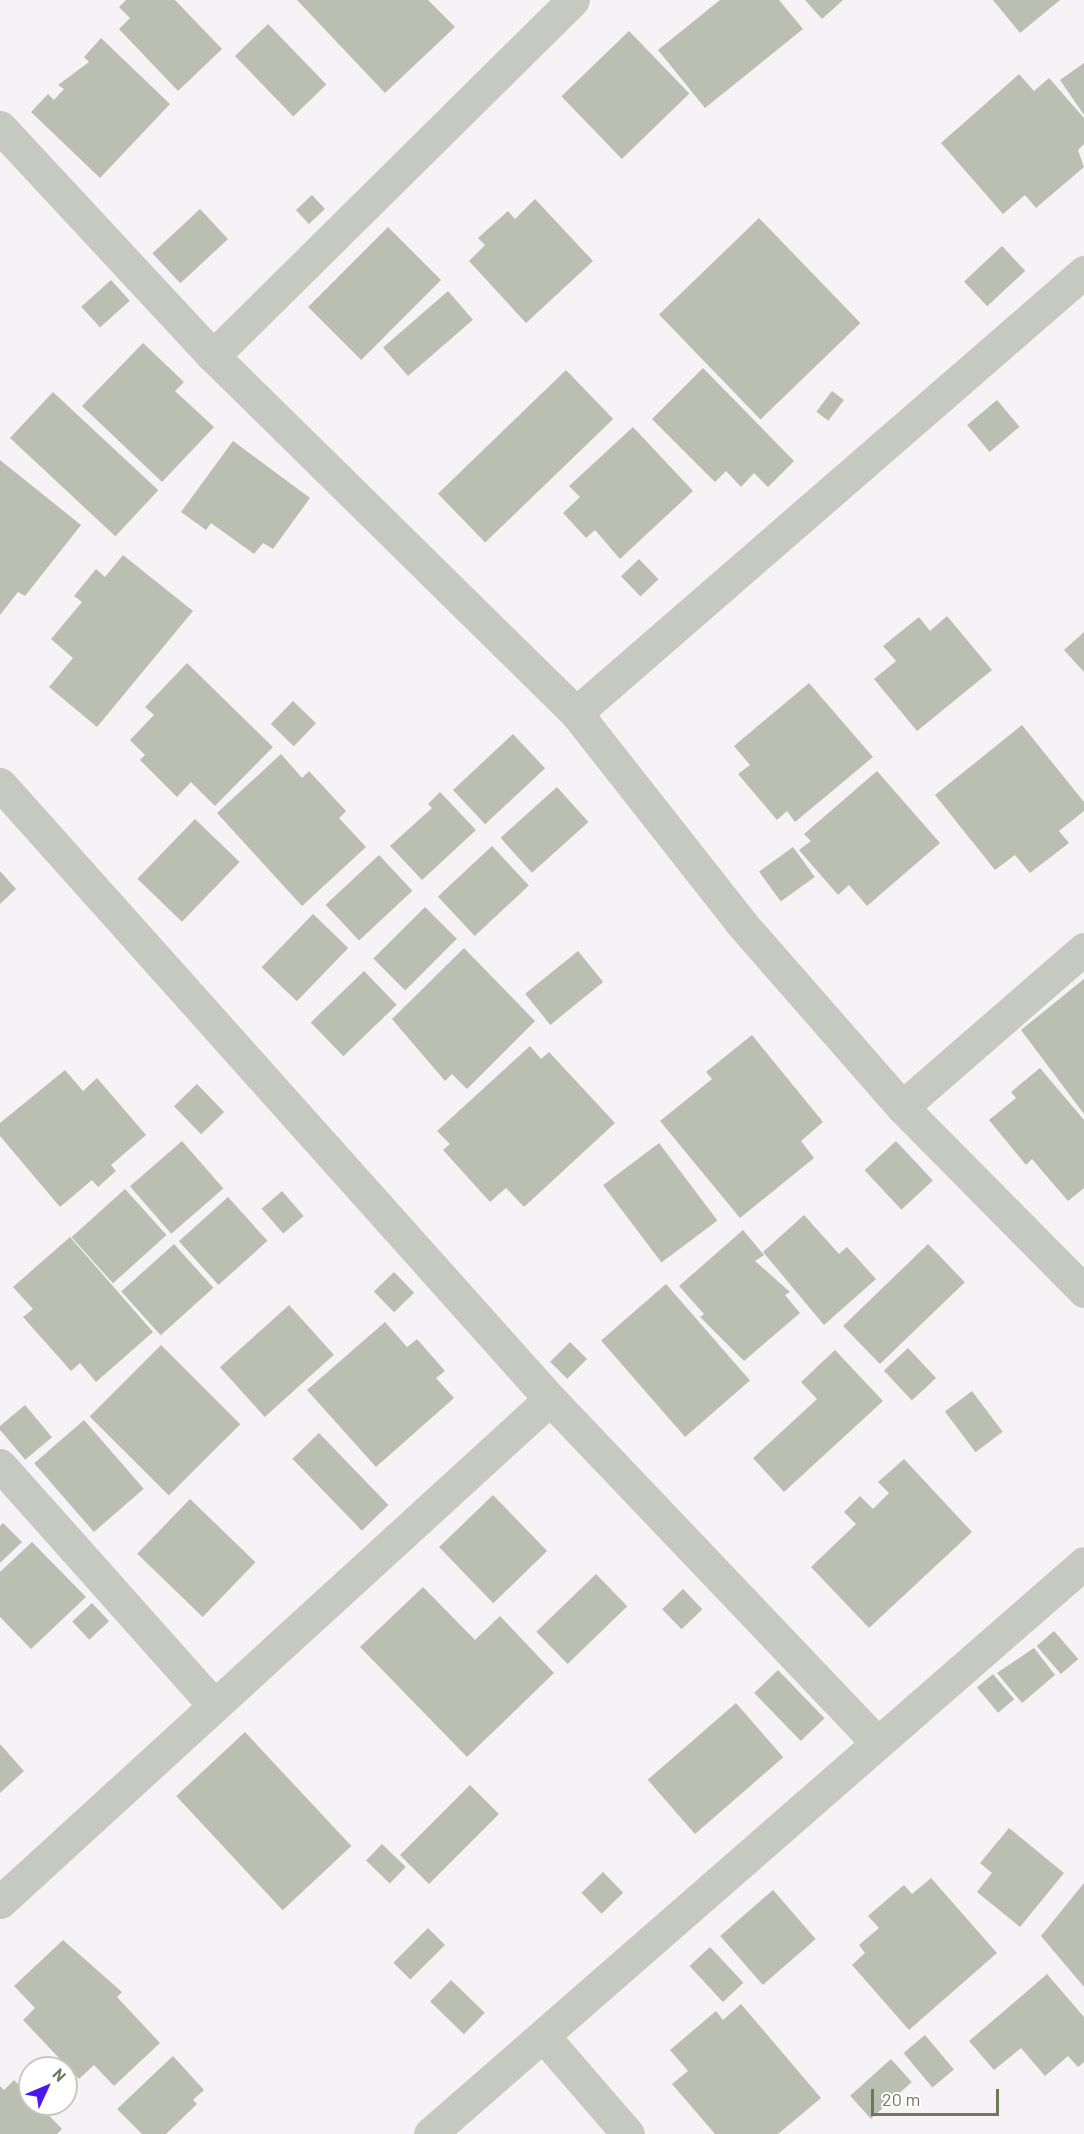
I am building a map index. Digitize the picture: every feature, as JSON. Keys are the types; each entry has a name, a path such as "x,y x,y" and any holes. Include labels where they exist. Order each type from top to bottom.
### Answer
{"street":[{"path":"213,356 573,0"},
{"path":"0,127 213,356 576,713 741,923 902,1107 1084,1291"},
{"path":"576,713 1084,272"},
{"path":"0,784 550,1399 877,1742"},
{"path":"902,1107 1084,949"},
{"path":"0,1902 212,1703 550,1399"},
{"path":"0,1465 212,1703"},
{"path":"430,2134 545,2038 877,1742 1084,1563"},
{"path":"545,2038 628,2134"}],"building":[{"path":"126,0 175,0 222,49 178,91 119,29 130,18 119,7"},
{"path":"297,0 428,0 455,27 385,93"},
{"path":"720,0 779,0 803,29 705,108 658,50"},
{"path":"805,0 843,0 822,19"},
{"path":"993,0 1060,0 1020,33"},
{"path":"268,24 326,84 293,116 235,56"},
{"path":"629,31 689,94 622,159 561,96"},
{"path":"101,38 170,104 100,178 31,112 48,94 54,100 64,89 58,85 89,62 84,57"},
{"path":"1084,63 1084,115 1060,80"},
{"path":"1019,74 1034,91 1049,78 1084,118 1084,144 1078,150 1084,167 1036,208 1025,195 1003,214 941,143"},
{"path":"312,195 325,209 309,224 296,210"},
{"path":"535,199 593,261 526,323 469,261 485,245 478,238 508,211 515,219"},
{"path":"200,209 228,239 180,283 152,253"},
{"path":"759,218 860,323 760,420 659,315"},
{"path":"388,227 441,280 361,360 308,307"},
{"path":"1002,246 1025,271 987,306 964,281"},
{"path":"111,280 130,301 100,328 81,307"},
{"path":"448,291 473,320 408,376 383,347"},
{"path":"143,343 184,382 175,391 214,427 162,482 82,406"},
{"path":"703,368 794,461 768,487 754,473 741,487 726,471 715,482 652,419"},
{"path":"566,370 613,419 485,543 438,494"},
{"path":"832,391 844,400 828,421 816,412"},
{"path":"53,392 158,490 115,536 10,438"},
{"path":"997,400 1019,427 990,452 967,425"},
{"path":"633,427 693,491 620,559 595,530 586,538 563,513 580,497 569,486"},
{"path":"233,441 310,498 273,549 263,543 254,554 211,523 206,530 181,512"},
{"path":"0,460 81,525 25,596 18,592 0,615"},
{"path":"123,555 193,611 97,727 49,687 73,658 51,639 82,602 74,596 96,569 105,577"},
{"path":"639,559 658,579 640,597 621,576"},
{"path":"947,616 992,670 917,731 874,679 896,661 883,646 919,617 930,631"},
{"path":"1084,632 1084,672 1064,650"},
{"path":"187,663 273,747 215,806 191,782 177,797 140,760 145,755 130,740 154,715 145,707"},
{"path":"809,683 873,757 795,822 787,811 777,820 738,774 750,765 734,746"},
{"path":"293,701 316,723 294,746 271,724"},
{"path":"1022,725 1084,802 1084,811 1059,831 1069,843 1030,873 1015,855 995,870 935,795"},
{"path":"513,734 545,768 485,824 453,790"},
{"path":"281,754 302,778 309,771 346,811 339,818 366,847 302,906 217,813"},
{"path":"877,771 940,843 867,906 849,885 838,895 799,850 811,841 804,834"},
{"path":"557,787 588,822 532,873 501,838"},
{"path":"440,792 476,830 422,880 390,846 432,808 428,804"},
{"path":"195,819 240,862 182,922 137,879"},
{"path":"492,846 529,885 475,936 438,896"},
{"path":"793,847 815,877 781,902 759,872"},
{"path":"379,855 412,891 359,941 326,905"},
{"path":"0,871 16,889 0,904"},
{"path":"425,907 457,939 405,990 373,959"},
{"path":"313,914 348,948 297,1001 262,967"},
{"path":"464,948 535,1021 467,1089 452,1074 445,1081 392,1019"},
{"path":"578,951 603,982 550,1025 525,994"},
{"path":"364,971 397,1005 343,1056 311,1022"},
{"path":"1084,979 1084,1114 1021,1030"},
{"path":"752,1035 823,1122 801,1141 814,1158 740,1218 660,1121 712,1079 706,1072"},
{"path":"530,1046 541,1059 549,1052 615,1123 524,1207 506,1188 490,1202 443,1150 450,1144 437,1131"},
{"path":"1040,1068 1084,1120 1084,1188 1068,1201 1032,1159 1026,1165 989,1120 1016,1098 1011,1092"},
{"path":"65,1070 83,1091 97,1078 146,1135 111,1165 116,1171 98,1187 92,1180 60,1207 0,1136 0,1123"},
{"path":"197,1084 224,1112 201,1134 174,1106"},
{"path":"182,1141 223,1189 171,1234 130,1186"},
{"path":"896,1141 933,1180 901,1210 865,1170"},
{"path":"659,1143 717,1220 661,1263 603,1185"},
{"path":"125,1189 166,1235 113,1283 71,1237"},
{"path":"282,1191 304,1216 283,1234 262,1209"},
{"path":"228,1197 267,1241 218,1285 179,1241"},
{"path":"804,1215 839,1254 847,1247 876,1279 824,1325 763,1252"},
{"path":"743,1230 764,1255 755,1261 790,1292 785,1295 800,1313 744,1361 700,1317 704,1314 679,1286"},
{"path":"70,1237 153,1332 96,1382 80,1363 71,1371 23,1317 33,1309 13,1287"},
{"path":"174,1244 213,1288 161,1335 121,1292"},
{"path":"928,1244 965,1282 880,1364 843,1326"},
{"path":"394,1272 414,1293 394,1312 374,1291"},
{"path":"666,1284 750,1381 685,1437 601,1340"},
{"path":"289,1305 334,1355 265,1417 220,1367"},
{"path":"385,1322 407,1347 417,1339 445,1371 436,1378 454,1398 376,1467 307,1390"},
{"path":"570,1342 587,1359 567,1379 550,1362"},
{"path":"161,1345 240,1424 169,1496 90,1416"},
{"path":"908,1348 936,1378 912,1400 884,1371"},
{"path":"835,1350 883,1401 784,1492 753,1458 817,1399 801,1382"},
{"path":"972,1391 1003,1432 976,1452 945,1411"},
{"path":"25,1405 52,1437 25,1460 0,1430 0,1426"},
{"path":"84,1420 144,1489 94,1532 34,1463"},
{"path":"319,1433 388,1505 362,1531 292,1459"},
{"path":"904,1459 972,1532 869,1628 811,1567 856,1524 844,1512 860,1496 873,1509 889,1493 878,1482"},
{"path":"493,1495 547,1551 493,1603 439,1547"},
{"path":"190,1499 255,1562 203,1617 137,1554"},
{"path":"3,1523 22,1542 0,1563 0,1526"},
{"path":"32,1542 86,1597 31,1649 0,1617 0,1572"},
{"path":"596,1574 627,1606 568,1664 536,1632"},
{"path":"423,1587 475,1640 500,1616 554,1673 467,1757 360,1647"},
{"path":"683,1589 702,1609 682,1629 662,1609"},
{"path":"92,1603 109,1621 89,1640 72,1621"},
{"path":"1054,1631 1078,1659 1061,1674 1037,1646"},
{"path":"1034,1648 1055,1675 1022,1703 997,1673"},
{"path":"778,1670 825,1718 801,1741 754,1693"},
{"path":"993,1674 1014,1699 998,1713 977,1687"},
{"path":"736,1703 783,1757 695,1834 648,1780"},
{"path":"245,1732 351,1846 283,1910 176,1796"},
{"path":"0,1744 24,1771 0,1793"},
{"path":"470,1785 499,1814 429,1884 400,1855"},
{"path":"1009,1828 1064,1873 1020,1927 977,1892 992,1873 980,1863"},
{"path":"382,1844 406,1867 390,1883 366,1861"},
{"path":"603,1872 623,1893 602,1914 581,1893"},
{"path":"931,1878 997,1953 909,2030 852,1965 865,1953 859,1945 879,1928 868,1916 904,1885 912,1894"},
{"path":"1084,1883 1084,1987 1041,1936"},
{"path":"773,1890 816,1939 763,1985 720,1936"},
{"path":"428,1928 445,1945 410,1980 393,1963"},
{"path":"63,1940 122,1992 117,1997 160,2043 114,2086 94,2065 79,2079 78,2056 57,2056 23,2020 35,2008 14,1986"},
{"path":"710,1947 743,1983 723,2002 690,1966"},
{"path":"1047,1974 1084,2017 1084,2062 1078,2067 1068,2056 1045,2076 1021,2048 994,2070 969,2041"},
{"path":"451,1980 485,2013 464,2034 430,2002"},
{"path":"741,2004 821,2098 778,2134 715,2134 672,2084 688,2071 670,2050 716,2011 723,2020"},
{"path":"925,2035 954,2069 932,2087 904,2053"},
{"path":"173,2056 204,2090 193,2100 197,2104 166,2134 142,2134 117,2109"},
{"path":"891,2059 912,2082 871,2119 850,2096"},
{"path":"14,2080 18,2084 18,2116 50,2116 62,2129 57,2134 0,2134 0,2086 4,2090"}]}
